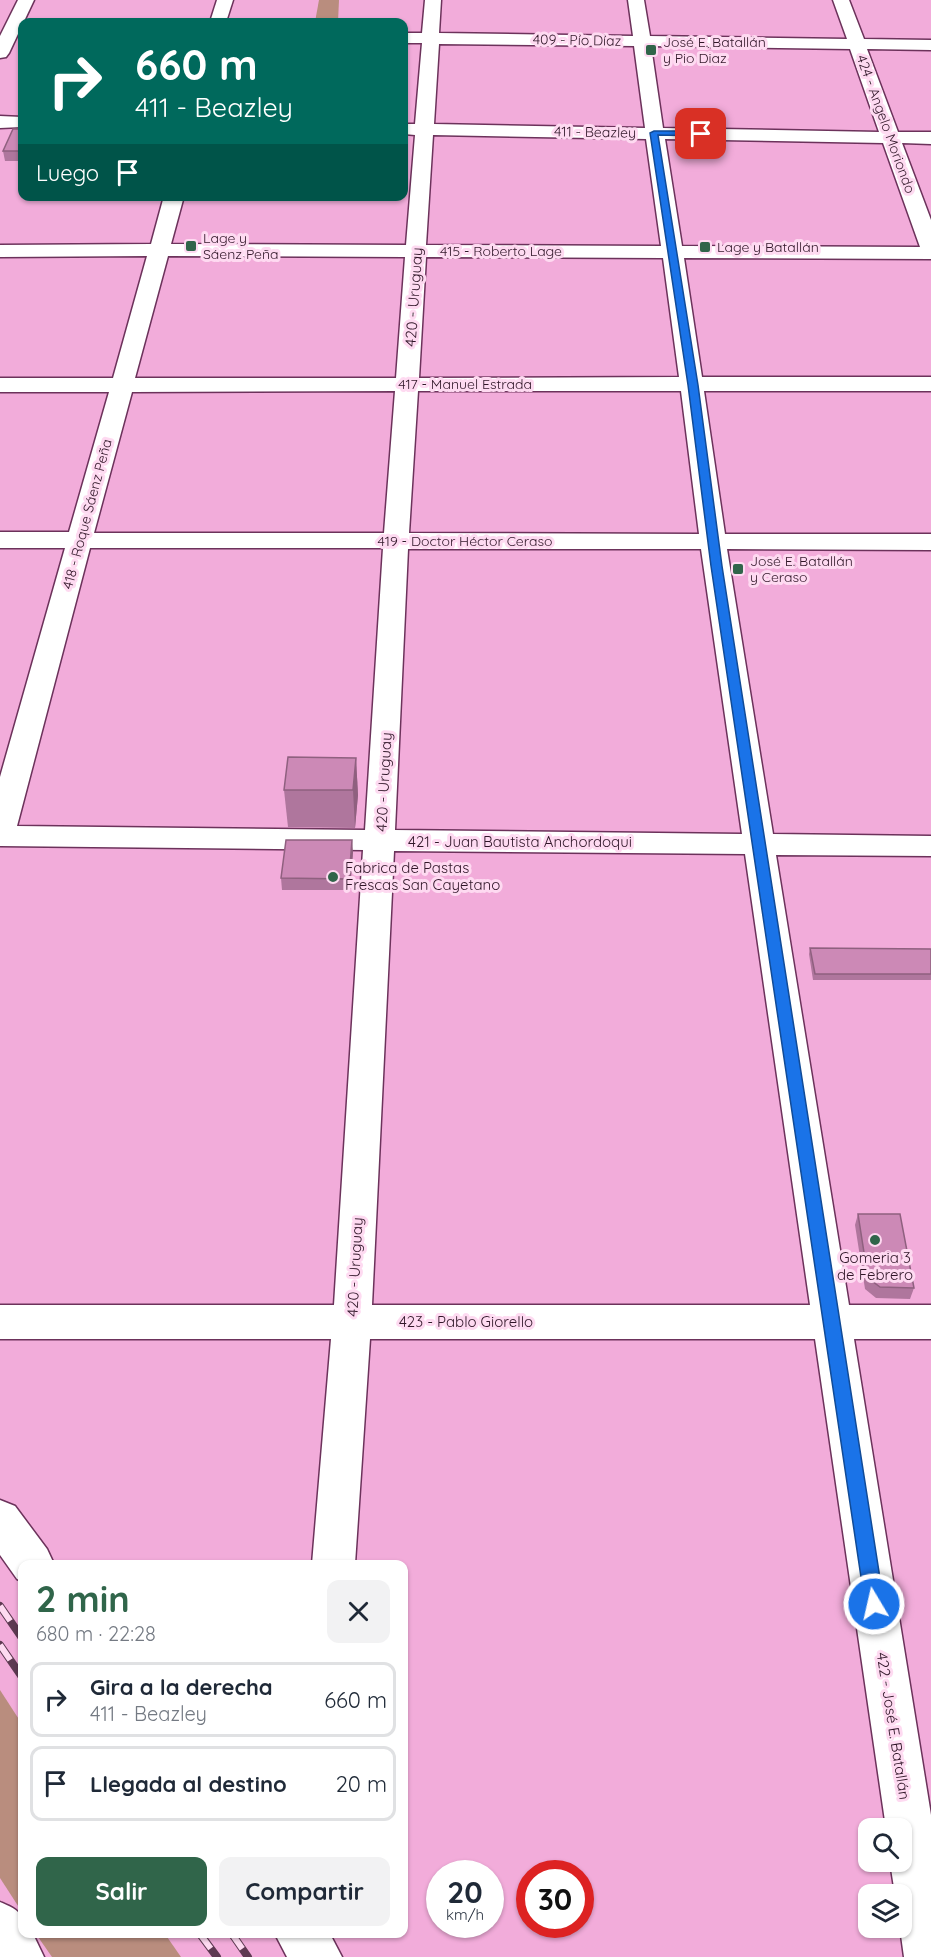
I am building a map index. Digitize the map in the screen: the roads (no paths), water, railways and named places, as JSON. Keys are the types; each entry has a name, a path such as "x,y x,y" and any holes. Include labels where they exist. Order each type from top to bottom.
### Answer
{"street":[{"path":"0,53 26,0"},
{"path":"219,18 225,0"},
{"name":"420 - Uruguay","path":"334,1560 352,1322 381,841 396,541 418,251 414,129 417,38 433,0"},
{"name":"422 - José E. Batallán","path":"636,0 671,252 693,385 713,542 929,1957"},
{"name":"424 - Angelo Moriondo","path":"842,0 931,251"},
{"name":"409 - Pío Díaz","path":"417,38 931,45"},
{"path":"0,122 18,122"},
{"name":"411 - Beazley","path":"414,129 931,138"},
{"name":"418 - Roque Sáenz Peña","path":"0,831 173,201"},
{"name":"415 - Roberto Lage","path":"0,251 931,251"},
{"name":"417 - Manuel Estrada","path":"0,384 931,384"},
{"name":"419 - Doctor Héctor Ceraso","path":"0,540 931,542"},
{"name":"421 - Juan Bautista Anchordoqui","path":"0,836 931,846"},
{"name":"423 - Pablo Giorello","path":"0,1322 931,1322"},
{"path":"0,1520 29,1560"},
{"path":"0,1927 20,1957"},
{"path":"303,1938 317,1957"}],"railway":[{"path":"0,1606 18,1632"},
{"path":"0,1645 18,1671"},
{"path":"203,1938 217,1957"},
{"path":"235,1938 248,1957"}],"place":[{"name":"José E. Batallán y Pio Diaz","path":"651,50"},
{"name":"Lage y Sáenz Peña","path":"191,246"},
{"name":"Lage y Batallán","path":"705,247"},
{"name":"José E. Batallán y Ceraso","path":"738,569"},
{"name":"Fabrica de Pastas Frescas San Cayetano","path":"333,877"},
{"name":"Gomeria 3 de Febrero","path":"875,1240"}]}
